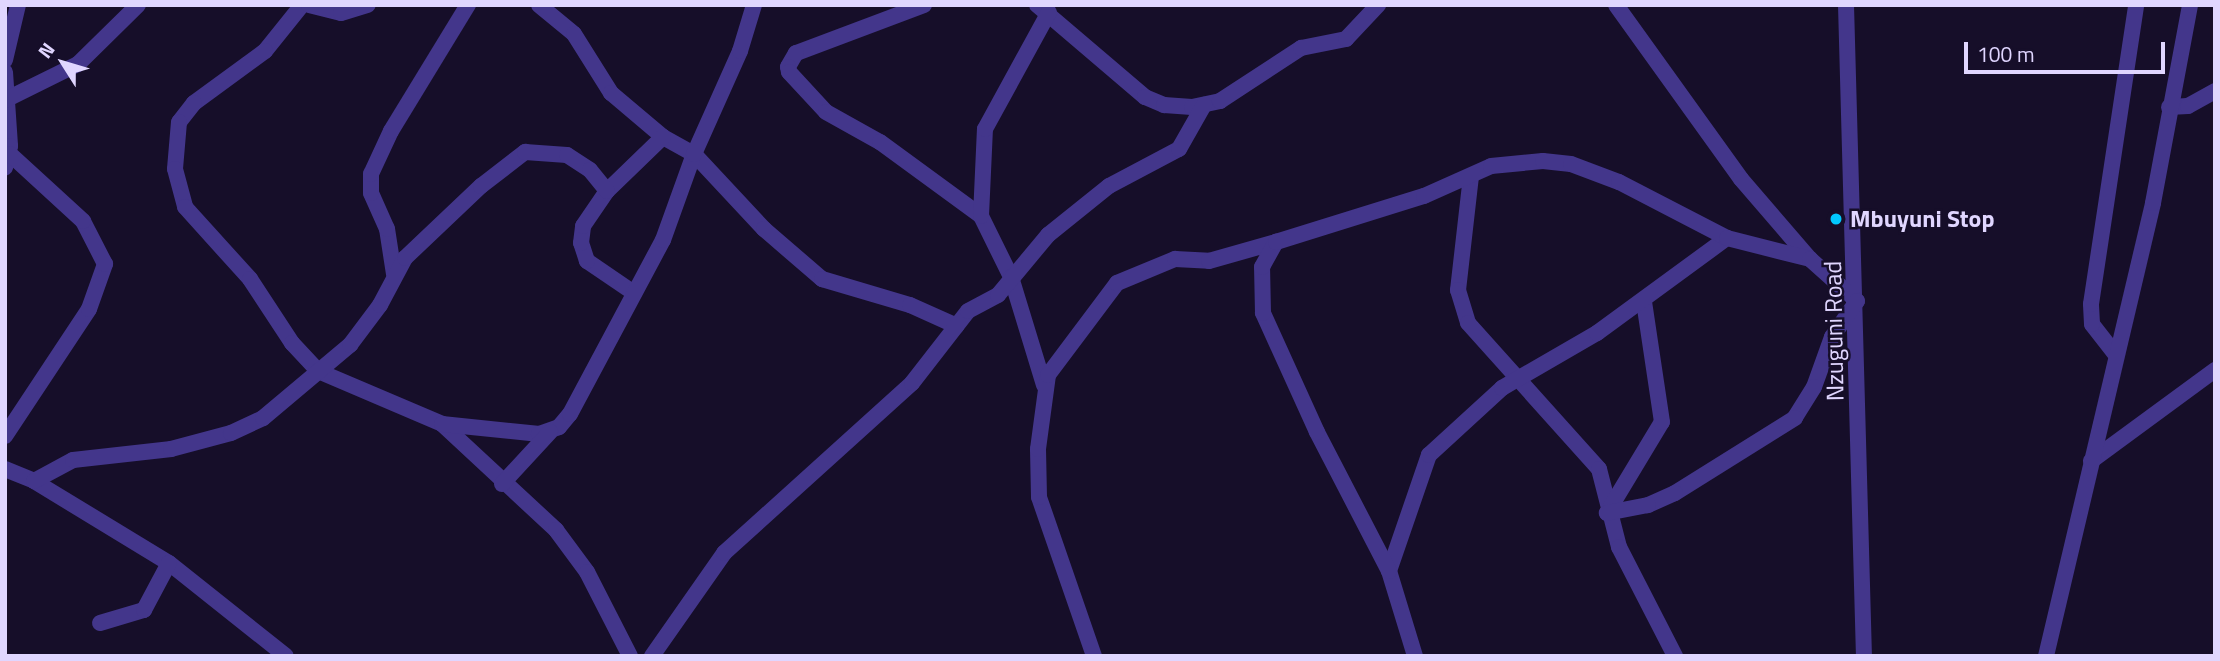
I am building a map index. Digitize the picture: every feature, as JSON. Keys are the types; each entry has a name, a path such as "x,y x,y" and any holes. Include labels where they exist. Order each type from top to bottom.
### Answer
{"street":[{"path":"5,60 18,5"},
{"path":"6,98 78,64 138,5"},
{"path":"302,5 258,58 186,112 176,129 175,169 185,207 250,279 292,343 318,371 442,424 550,432"},
{"path":"309,5 341,13 368,5"},
{"path":"394,274 387,229 371,193 371,174 391,131 468,5"},
{"path":"539,5 574,34 611,93 663,136 694,154 764,229 822,279 910,305 957,326"},
{"path":"502,484 550,432 559,427 582,394 663,240 694,154 740,51 754,5"},
{"path":"924,5 796,53 788,67 826,112 880,142 981,216 1012,276 1044,385 1039,497 1094,656"},
{"path":"981,216 985,129 1043,9 1145,97 1164,105 1204,105 1220,101 1268,73 1295,51 1346,39 1378,5"},
{"path":"1607,513 1648,505 1675,493 1795,418 1814,387 1832,337 1857,301 1810,259 1741,179 1616,5"},
{"name":"Nzuguni Road","path":"1846,5 1857,301 1864,656"},
{"path":"2116,355 2092,324 2091,304 2136,5"},
{"path":"2046,656 2153,203 2190,5"},
{"path":"5,72 8,161 83,221 105,264 89,310 5,436"},
{"path":"2169,107 2188,106 2215,91"},
{"path":"652,656 724,553 912,383 971,308 998,295 1048,235 1089,200 1178,149 1204,105"},
{"path":"634,293 592,267 582,250 583,226 607,191 663,136"},
{"path":"34,481 80,458 171,449 231,433 275,410 362,331 394,274 473,193 525,152 567,155 590,170 607,191"},
{"path":"1044,385 1073,337 1117,283 1175,259 1220,259 1424,196 1491,166 1531,160 1571,164 1619,182 1727,238 1810,259"},
{"path":"1471,176 1459,301 1474,332 1520,376 1599,469 1607,513 1619,547 1675,656"},
{"path":"1389,571 1429,455 1492,396 1520,376 1573,348 1644,302 1727,238"},
{"path":"1276,242 1262,267 1263,313 1317,432 1389,571 1415,656"},
{"path":"1607,513 1662,422 1644,302"},
{"path":"2091,461 2215,370"},
{"path":"442,424 502,484 569,544 630,656"},
{"path":"5,468 34,481 169,563 286,656"},
{"path":"100,623 144,610 169,563"}],"place":[{"name":"Mbuyuni Stop","path":"1836,219"}]}
